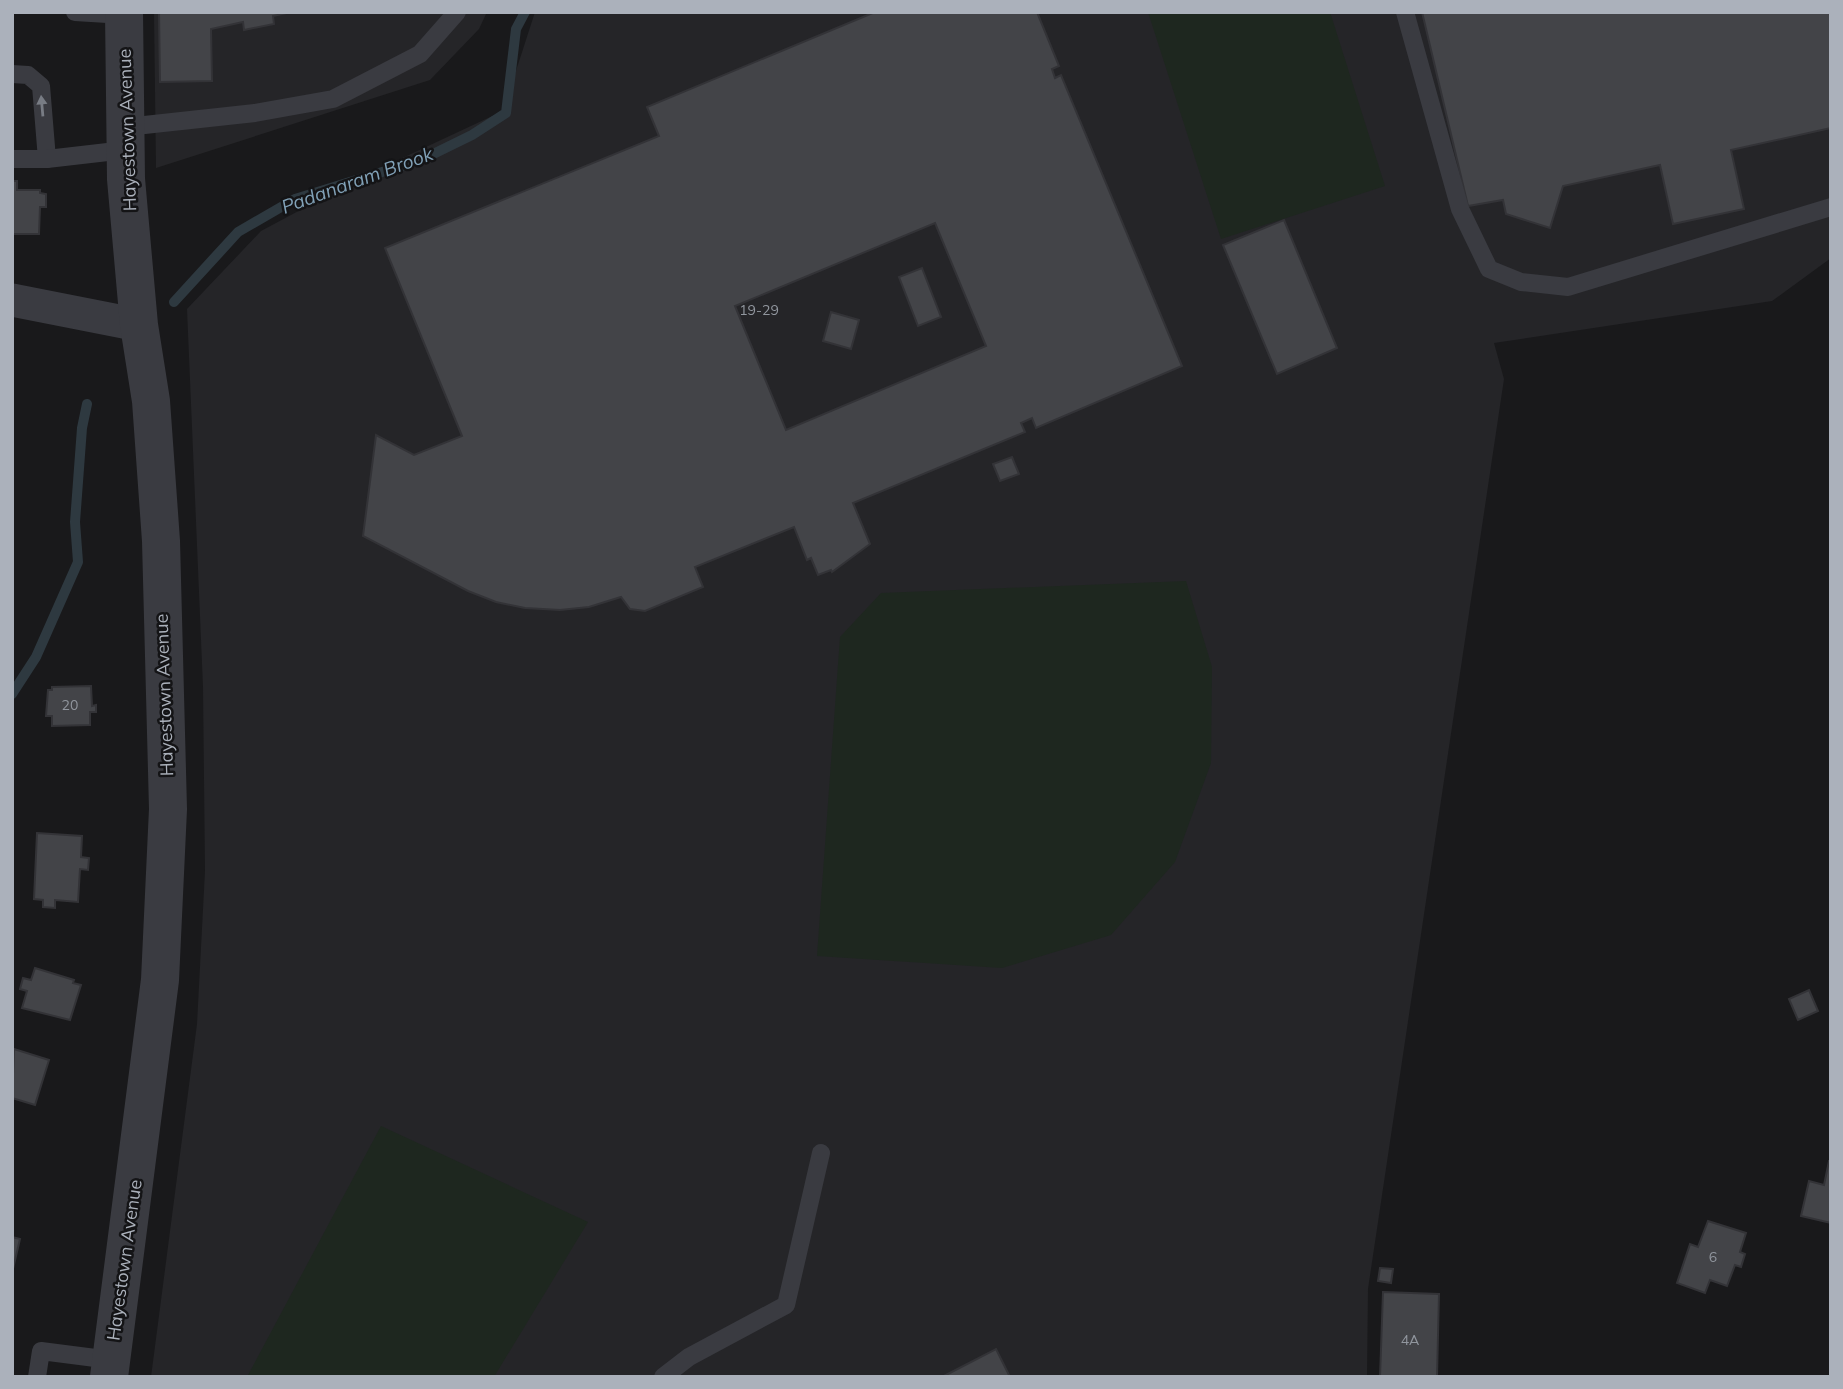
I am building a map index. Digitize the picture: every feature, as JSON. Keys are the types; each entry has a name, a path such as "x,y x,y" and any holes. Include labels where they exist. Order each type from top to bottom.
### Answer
{"street":[{"name":"Hayestown Avenue","path":"110,1368 160,980 168,808 161,541 151,401 139,325 126,138 124,14"},
{"path":"12,300 139,325"}],"lane":[{"path":"75,12 124,14"},
{"path":"12,159 47,159 126,138 333,99 420,54 457,12"},
{"path":"1405,12 1460,209 1489,269 1521,282 1568,287 1831,207"},
{"path":"12,75 28,75 41,86 47,159"},
{"path":"663,1377 689,1357 786,1305 821,1153"},
{"path":"37,1377 41,1351 110,1368"}],"shaded area":[{"path":"154,12 487,12 479,29 430,80 156,168"},
{"path":"535,12 1831,12 1831,258 1772,301 1494,343 1504,379 1368,1289 1367,1377 151,1377 197,1024 205,871 203,687 187,309 261,231 366,175 503,111"},
{"path":"1148,12 1330,12 1385,186 1221,239"},
{"path":"1186,581 1212,667 1211,763 1175,862 1111,935 1002,968 817,956 840,637 881,593"},
{"path":"381,1126 588,1222 494,1377 247,1377"}],"building":[{"path":"159,12 291,12 273,16 274,24 244,30 243,22 211,29 212,81 160,82"},
{"path":"875,12 1037,12 1059,66 1052,69 1055,78 1061,75 1182,366 1036,428 1032,418 1021,423 1025,432 853,503 870,544 832,572 831,570 818,575 811,558 807,560 794,527 695,567 703,587 645,611 630,609 621,597 589,607 560,610 525,608 496,602 468,591 363,536 376,435 414,455 462,436 385,248 659,136 647,107","holes":["935,223 986,346 786,430 735,306"]},
{"path":"1422,12 1831,12 1831,128 1731,150 1744,209 1673,224 1660,165 1563,186 1550,228 1506,214 1503,200 1468,206"},
{"path":"12,181 17,181 17,190 40,190 40,193 46,194 46,207 40,207 39,234 12,234"},
{"path":"1284,220 1337,348 1277,374 1223,245"},
{"path":"922,268 941,317 918,326 899,277"},
{"path":"831,312 859,320 851,349 823,341"},
{"path":"1012,457 1019,474 1000,481 993,464"},
{"path":"91,686 92,706 96,705 96,712 90,712 90,725 52,726 52,716 46,716 48,690 52,690 52,687"},
{"path":"37,833 82,836 81,857 89,858 88,870 80,869 78,902 55,900 55,908 43,907 43,900 34,899"},
{"path":"35,968 74,980 73,983 81,985 70,1020 22,1008 27,991 20,989 23,978 31,980"},
{"path":"1809,990 1818,1011 1798,1020 1789,999"},
{"path":"14,1049 49,1060 35,1105 12,1098"},
{"path":"1829,1161 1831,1223 1801,1216 1809,1181 1824,1185"},
{"path":"1708,1221 1746,1233 1740,1252 1745,1254 1741,1267 1735,1265 1727,1286 1710,1280 1705,1293 1677,1283 1690,1244 1698,1247"},
{"path":"12,1237 20,1239 12,1273"},
{"path":"1380,1268 1393,1269 1391,1283 1378,1281"},
{"path":"1383,1292 1439,1294 1437,1377 1380,1377"},
{"path":"996,1349 1010,1377 942,1377"}],"waterway":[{"name":"Padanaram Brook","path":"174,302 238,232 295,199 421,160 472,135 506,113 516,29 525,12"},
{"name":"Padanaram Brook","path":"12,694 36,657 78,562 75,522 82,428 87,404"}]}
